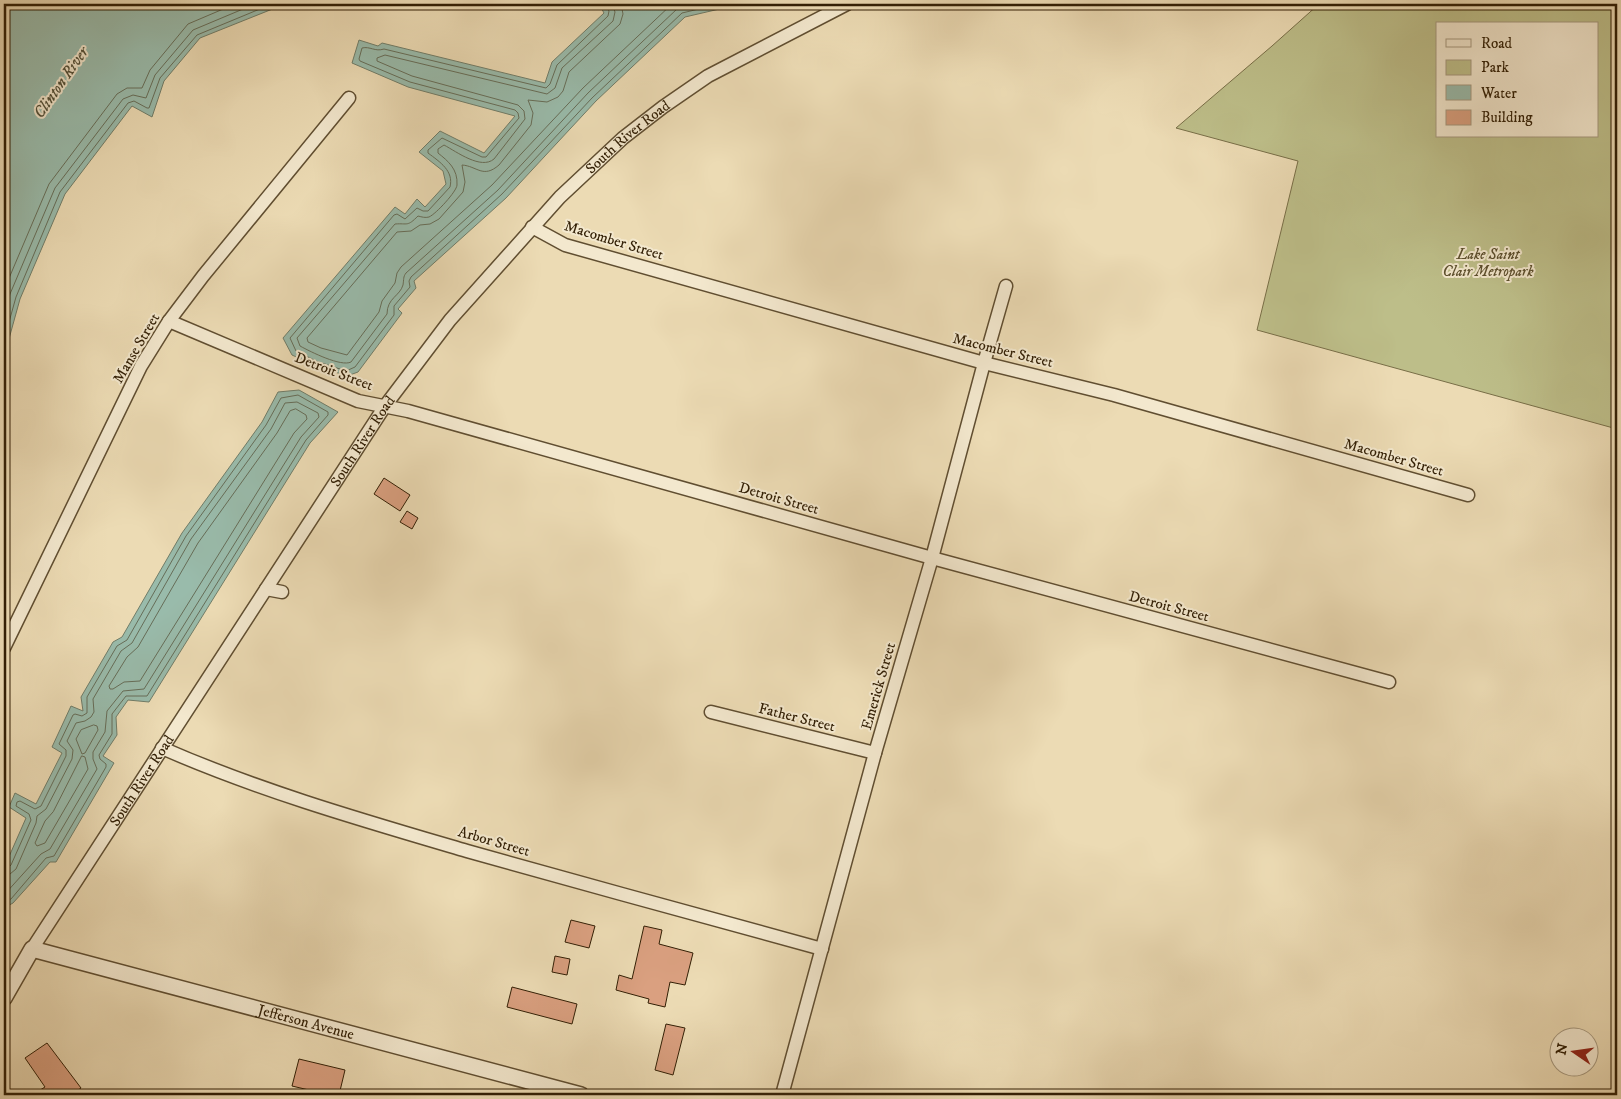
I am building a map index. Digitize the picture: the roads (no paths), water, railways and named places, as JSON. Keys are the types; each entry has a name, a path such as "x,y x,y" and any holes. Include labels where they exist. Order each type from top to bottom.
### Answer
{"street":[{"name":"South River Road","path":"4,998 32,949 385,406 450,320 560,196 623,138 708,76 847,4"},
{"name":"Manse Street","path":"4,648 141,366 169,321 203,276 349,98"},
{"name":"Macomber Street","path":"532,227 565,245 984,363 1114,395 1468,494"},
{"name":"Emerick Street","path":"782,1095 875,753 932,558 1006,286"},
{"name":"Detroit Street","path":"169,321 358,401 408,410 932,558 1388,682"},
{"path":"266,589 282,592"},
{"name":"Father Street","path":"711,712 875,753"},
{"name":"Arbor Street","path":"162,748 200,764 364,821 565,879 822,949"},
{"name":"Jefferson Avenue","path":"32,949 581,1095"}],"water":[{"name":"Clinton River","path":"4,4 285,4 200,38 164,81 152,117 132,106 65,194 20,299 7,346 4,348"},
{"path":"479,4 599,4 531,7"},
{"path":"599,4 741,4 685,17 596,101 506,198 414,281 416,288 398,309 402,313 358,372 347,376 292,355 283,338 395,207 405,214 417,199 425,207 446,184 443,171 419,152 440,131 484,153 515,116 408,87 352,63 359,40 378,46 382,43 545,83 552,62 604,13"},
{"path":"299,390 338,412 310,443 149,702 128,700 116,717 117,735 103,756 114,763 56,862 50,862 13,903 4,908 4,868 26,818 9,807 15,793 36,804 62,753 52,747 71,706 83,711 81,697 113,642 122,637 182,533 262,422 278,392"}],"park label":[{"name":"Lake Saint Clair Metropark","path":"1488,262"}]}
